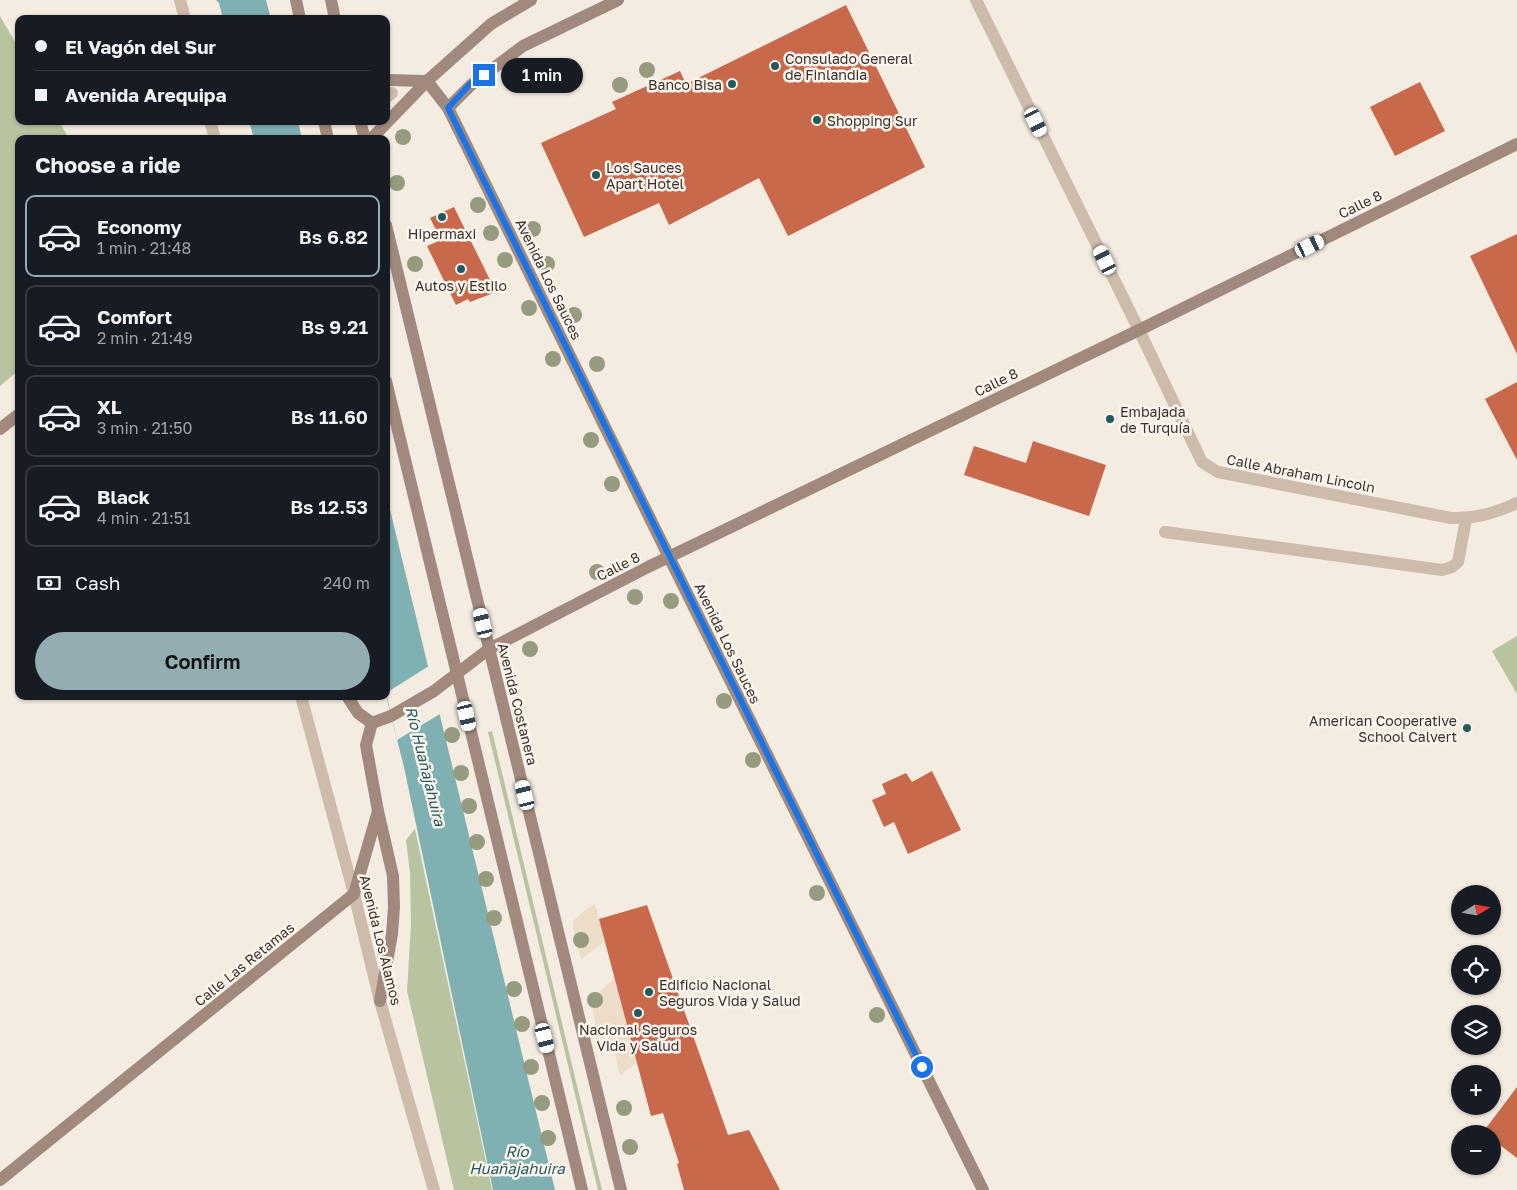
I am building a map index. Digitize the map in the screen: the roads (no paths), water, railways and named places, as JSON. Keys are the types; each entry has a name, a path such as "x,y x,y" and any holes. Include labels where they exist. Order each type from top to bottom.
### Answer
{"main road":[{"path":"296,0 299,15"},
{"path":"330,0 334,15"},
{"path":"390,120 427,82 491,24 531,0"},
{"path":"448,108 470,84 523,46 618,0"},
{"path":"390,80 427,82"},
{"name":"Avenida Los Sauces","path":"427,82 448,108 983,1190"},
{"path":"375,135 385,125"},
{"name":"Calle 8","path":"372,723 391,716 434,691 489,649 669,557 1139,330 1517,144"},
{"name":"Avenida Costanera","path":"390,241 621,1190"},
{"path":"390,398 582,1190"},
{"path":"0,429 15,417"},
{"path":"349,700 358,713 372,723 366,745 378,811 393,876 394,907 392,934 380,1001"},
{"path":"354,894 378,811"},
{"name":"Calle Las Retamas","path":"0,1180 354,894"}],"street":[{"path":"180,0 184,15"},
{"name":"Calle Abraham Lincoln","path":"976,0 1202,462 1218,472 1451,518 1466,519 1497,512 1517,503"},
{"path":"1165,532 1442,570 1452,567 1458,562 1466,519"},
{"name":"Avenida Los Alamos","path":"303,700 380,1001 434,1190"}],"water":[{"path":"216,0 266,0 270,15 222,15 219,3"},
{"path":"250,125 299,125 301,135 253,135"},
{"name":"Río Huañajahuira","path":"390,509 555,1190 493,1190 404,767 387,700 390,700"}],"place":[{"name":"Consulado General de Finlandia","path":"775,66"},
{"name":"Banco Bisa","path":"732,84"},
{"name":"Shopping Sur","path":"817,120"},
{"name":"Los Sauces Apart Hotel","path":"596,175"},
{"name":"Hipermaxi","path":"442,217"},
{"name":"Autos y Estilo","path":"461,269"},
{"name":"Embajada de Turquía","path":"1110,419"},
{"name":"American Cooperative School Calvert","path":"1467,728"},
{"name":"Edificio Nacional Seguros Vida y Salud","path":"649,992"},
{"name":"Nacional Seguros Vida y Salud","path":"638,1013"}]}
